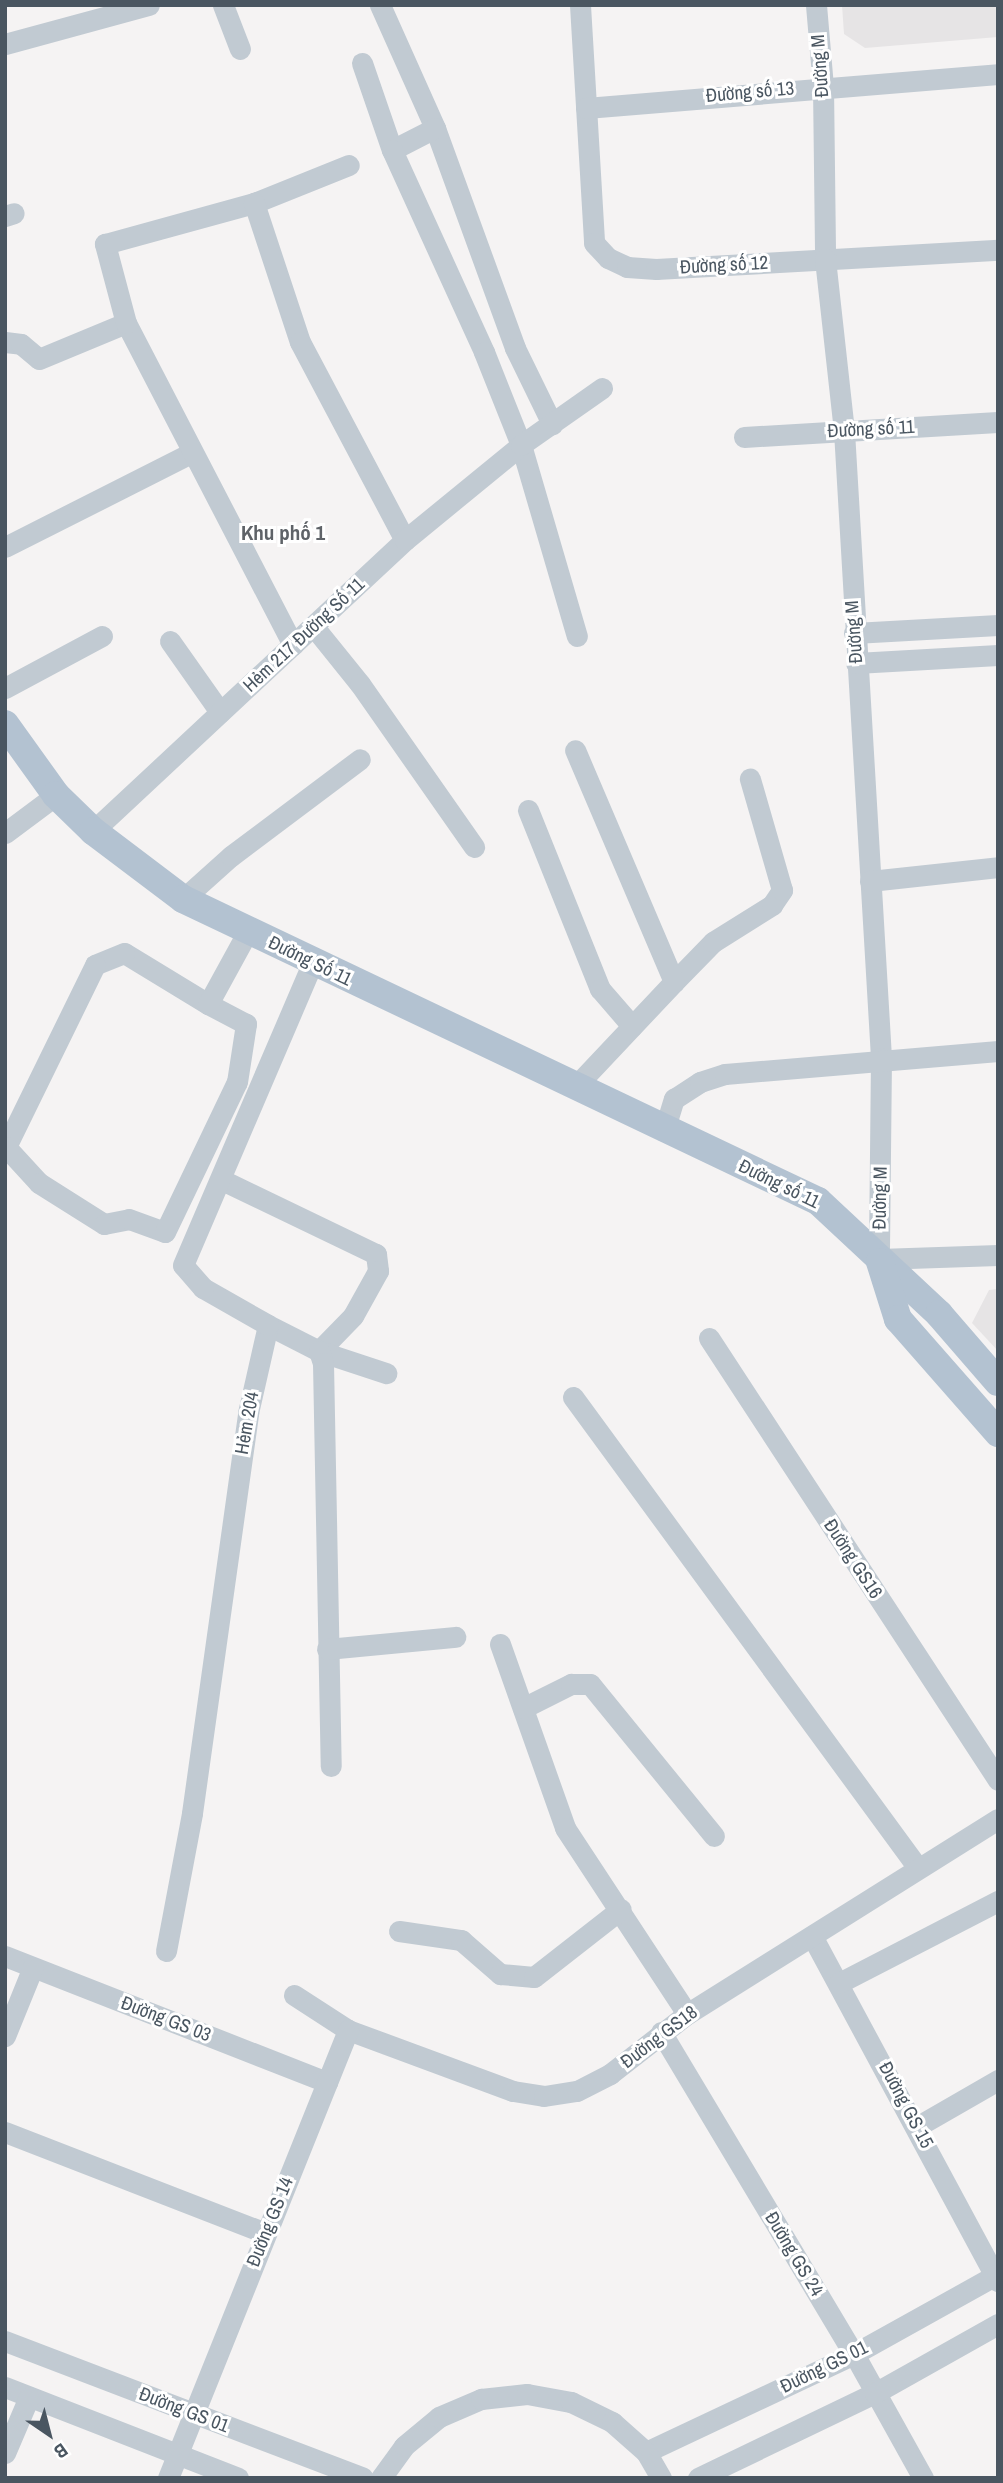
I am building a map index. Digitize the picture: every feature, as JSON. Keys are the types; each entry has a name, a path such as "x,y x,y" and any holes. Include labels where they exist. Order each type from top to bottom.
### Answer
{"main road":[{"name":"Đường Số 11","path":"5,724 32,767 56,795 93,831 183,899 664,1131"},
{"name":"Đường số 11","path":"664,1131 818,1200 844,1220 879,1259 939,1314 998,1382"},
{"path":"879,1259 898,1319 998,1433"}],"street":[{"path":"5,44 149,5"},
{"path":"223,5 240,50"},
{"path":"380,5 435,128 515,348 552,424"},
{"name":"Đường số 12","path":"580,5 594,243 608,258 627,267 656,270 998,250"},
{"name":"Đường M","path":"816,5 823,86 825,259 844,431 881,1058 879,1259"},
{"path":"362,63 392,150 484,352 521,445 578,636"},
{"name":"Đường số 13","path":"586,108 823,86 998,74"},
{"path":"392,150 435,128"},
{"path":"293,645 125,323 105,244 254,203 349,165"},
{"path":"254,203 300,342 405,540"},
{"path":"5,342 22,345 39,359 125,323"},
{"name":"Hẻm 217 Đường Số 11","path":"93,831 405,540 521,445 602,388"},
{"name":"Đường số 11","path":"744,437 998,422"},
{"path":"5,547 191,453"},
{"path":"854,633 998,625"},
{"path":"314,627 360,684 474,847"},
{"path":"5,688 102,636"},
{"path":"170,641 220,712"},
{"path":"856,663 998,655"},
{"path":"575,750 674,982"},
{"path":"183,899 231,856 360,759"},
{"path":"574,1088 713,942 772,905 782,890 750,779"},
{"path":"5,833 56,795"},
{"path":"528,810 600,989 632,1026"},
{"path":"870,881 998,867"},
{"path":"208,1004 248,931"},
{"path":"124,953 208,1004 246,1024 237,1082 165,1231 129,1219 104,1224 39,1183 6,1147 94,965 124,953"},
{"path":"313,962 222,1180 183,1265 203,1288 268,1325 319,1351 386,1373"},
{"path":"664,1131 674,1099 700,1082 725,1074 881,1058 998,1051"},
{"path":"222,1180 376,1254 378,1271 353,1315 319,1351"},
{"path":"879,1259 998,1255"},
{"name":"Hẻm 204","path":"166,1951 192,1813 248,1413 268,1325"},
{"name":"Đường GS16","path":"709,1338 998,1780"},
{"path":"319,1351 323,1363 331,1766"},
{"path":"573,1397 918,1868"},
{"path":"327,1649 455,1637"},
{"path":"500,1644 565,1828 621,1909 687,2014"},
{"path":"523,1708 571,1684 590,1685 714,1836"},
{"name":"Đường GS18","path":"294,1995 348,2030 513,2091 544,2096 594,2084 687,2014 998,1819"},
{"path":"839,1983 998,1901"},
{"path":"399,1931 461,1940 500,1974 534,1978 621,1909"},
{"name":"Đường GS 15","path":"812,1936 918,2126 997,2277"},
{"name":"Đường GS 03","path":"5,1956 327,2082"},
{"path":"5,2036 33,1967"},
{"name":"Đường GS 14","path":"177,2454 348,2030"},
{"name":"Đường GS 24","path":"661,2032 854,2354 923,2478"},
{"path":"918,2126 998,2080"},
{"path":"5,2132 265,2233"},
{"name":"Đường GS 01","path":"646,2452 854,2354 997,2277"},
{"path":"698,2478 875,2393 998,2324"},
{"name":"Đường GS 01","path":"5,2341 363,2478"},
{"path":"5,2388 239,2478"},
{"path":"381,2478 404,2446 439,2417 481,2399 527,2394 572,2402 612,2422 646,2452 661,2478"},
{"path":"5,2453 29,2397"},
{"path":"167,2478 177,2454"}],"shaded area":[{"path":"842,5 998,5 998,37 865,48 844,34"},
{"path":"998,1289 998,1351 972,1323 989,1290"}],"district":[{"name":"Khu phố 1","path":"283,533"}]}
